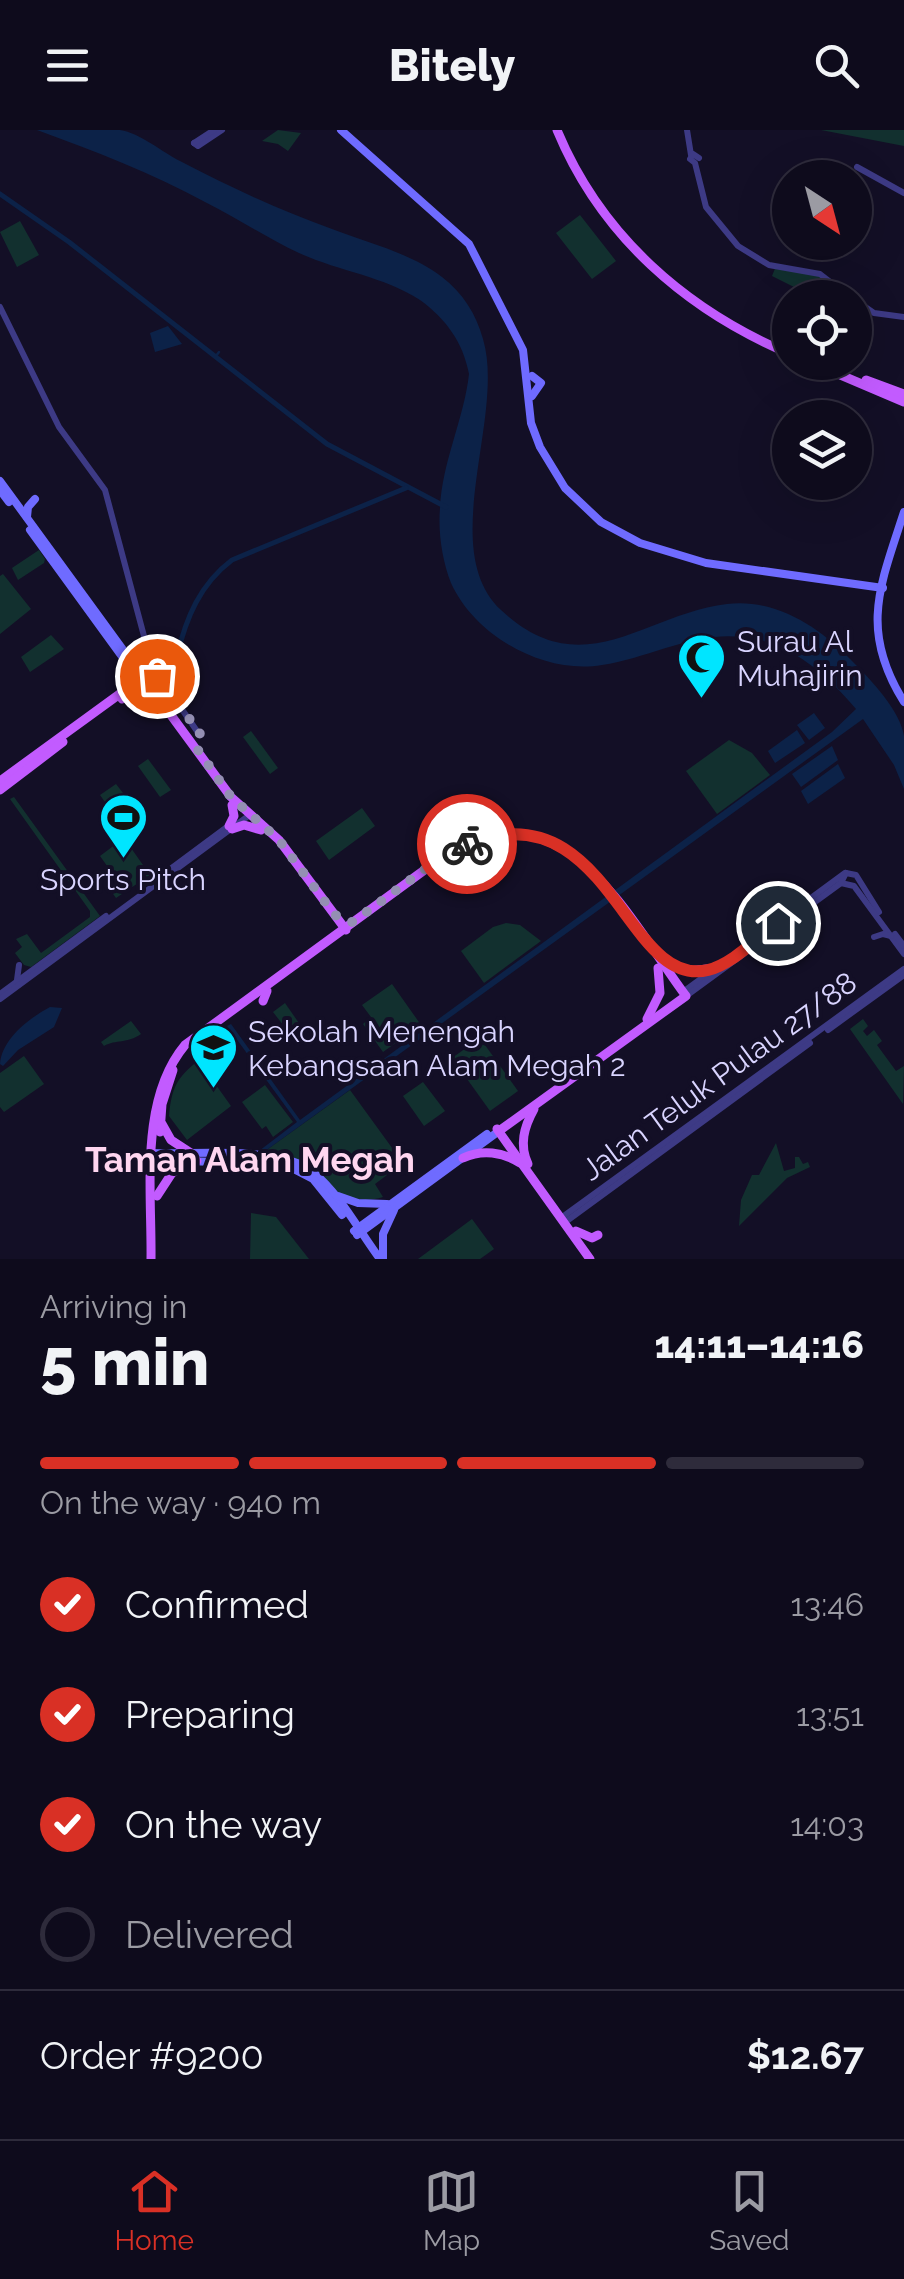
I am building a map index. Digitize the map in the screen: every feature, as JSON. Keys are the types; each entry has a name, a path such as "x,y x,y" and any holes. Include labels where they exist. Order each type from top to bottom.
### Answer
{"main road":[{"path":"344,130 467,240 523,350 531,423 562,481 600,515 656,544 733,568 879,584"},
{"path":"344,130 470,238 524,342 540,436 562,481"},
{"path":"559,130 592,196 650,267 709,313 772,343"},
{"path":"857,380 901,397"},
{"path":"862,380 901,397"},
{"path":"0,481 153,700 232,805 248,814 346,930"},
{"path":"0,490 125,662 182,728 231,797 279,840 333,918 334,932 330,938"},
{"path":"12,497 21,502 33,500 28,507 28,519"},
{"path":"904,512 876,604 879,646 904,699"},
{"path":"904,525 879,584 881,634 904,699"},
{"path":"46,554 44,568 60,572"},
{"path":"722,563 879,584"},
{"path":"120,696 128,679 125,662"},
{"path":"0,781 142,680"},
{"path":"120,696 138,694 153,700"},
{"path":"0,790 12,776"},
{"path":"232,805 231,827 244,825 261,830"},
{"path":"153,1259 155,1106 164,1073 192,1046 464,845 484,838 514,836 535,838 567,850 589,866 656,954 682,996"},
{"path":"612,897 658,968 682,996"},
{"path":"333,918 344,921 346,930"},
{"path":"176,1061 196,1036 346,930"},
{"path":"656,954 670,965 689,971 716,968"},
{"path":"646,1019 660,993 658,968"},
{"path":"155,1157 286,1158 309,1169 343,1199 395,1204 682,996"},
{"path":"357,1232 682,996"},
{"path":"153,1259 158,1196 155,1157 164,1073"},
{"path":"527,1166 524,1132 538,1102"},
{"path":"161,1116 171,1140 195,1158 284,1164 308,1175 379,1259"},
{"path":"499,1128 594,1259"},
{"path":"463,1158 494,1153 527,1166"},
{"path":"158,1196 172,1173 195,1158"},
{"path":"240,1162 249,1172 258,1162"},
{"path":"330,1190 357,1232"},
{"path":"379,1259 395,1204"},
{"path":"564,1219 594,1259"},
{"path":"576,1231 592,1238 598,1235"}],"street":[{"path":"214,130 194,146 222,130"},
{"path":"689,130 706,208 738,246 769,265 820,274 828,280"},
{"path":"872,174 904,193"},
{"path":"0,307 59,427 105,490 152,666 198,734 198,750"},
{"path":"872,312 904,317"},
{"path":"182,728 198,734"},
{"path":"0,996 248,814"},
{"path":"0,996 231,827"},
{"path":"160,878 162,862 178,864"},
{"path":"841,884 846,873"},
{"path":"682,996 846,873"},
{"path":"846,873 856,875 904,946"},
{"path":"682,996 818,896 841,884 852,884 904,954"},
{"path":"878,918 873,935 892,936"},
{"path":"17,982 20,966 36,967"},
{"name":"Jalan Teluk Pulau 27/88","path":"564,1219 904,972"}],"green space":[{"path":"278,130 301,133 288,151 262,141"},
{"path":"821,130 904,130 904,146"},
{"path":"580,215 616,261 592,279 556,233"},
{"path":"20,221 39,255 17,267 0,232"},
{"path":"776,266 820,274 828,280 780,280 772,276"},
{"path":"39,550 44,563 18,580 12,568"},
{"path":"3,574 31,609 0,634 0,576"},
{"path":"51,635 64,649 30,672 21,657"},
{"path":"251,731 278,768 270,774 243,737"},
{"path":"729,740 752,753 770,775 717,814 686,771"},
{"path":"148,759 171,790 160,797 138,766"},
{"path":"116,784 130,802 125,806 128,811 117,819 100,795"},
{"path":"14,797 100,916 31,967 24,965 15,953 22,947 16,939 27,934 41,953 90,917 90,911 10,799"},
{"path":"362,808 375,826 329,860 316,841"},
{"path":"124,838 150,875 116,898 111,891 120,884 100,856"},
{"path":"506,923 520,925 541,941 484,983 461,951 493,927"},
{"path":"392,984 421,1025 383,1052 363,1024 371,1017 362,1005"},
{"path":"285,1003 301,1026 290,1034 273,1012"},
{"path":"863,1019 868,1026 863,1031 867,1036 874,1030 882,1041 877,1045 896,1071 904,1066 903,1104 850,1029"},
{"path":"131,1021 141,1034 104,1046 101,1042"},
{"path":"480,1038 518,1091 490,1111 452,1058"},
{"path":"205,1055 221,1080 216,1085 231,1106 187,1140 169,1116 172,1095 183,1074"},
{"path":"24,1056 44,1084 4,1112 0,1107 0,1073"},
{"path":"423,1082 445,1111 424,1126 403,1096"},
{"path":"265,1085 293,1122 273,1137 242,1102"},
{"path":"350,1090 403,1163 375,1184 383,1197 368,1200 337,1194 261,1154"},
{"path":"776,1143 784,1171 795,1168 795,1157 803,1164 808,1162 810,1167 787,1178 739,1226 741,1200 752,1175 759,1175"},
{"path":"251,1213 276,1217 309,1259 250,1259"},
{"path":"472,1219 494,1249 480,1259 418,1259"}],"water":[{"path":"37,130 128,132 255,198 403,255 442,277 468,305 483,339 488,370 473,518 474,553 483,584 501,610 531,632 560,643 587,644 727,604 763,606 796,618 840,650 891,706 904,736 904,789 894,765 863,719 261,1154 255,1154 297,1122 227,1026 231,1024 300,1120 832,732 856,709 806,662 760,640 707,638 620,662 580,667 535,657 494,635 462,602 451,583 441,546 442,491 469,374 458,342 445,323 406,292 299,253 164,181"},
{"path":"168,326 182,344 155,352 150,333"},
{"path":"814,713 825,728 809,740 797,725"},
{"path":"797,730 805,743 775,763 768,751"},
{"path":"832,746 838,760 801,787 792,774"},
{"path":"838,764 845,778 808,804 801,791"},
{"path":"50,1007 62,1008 54,1027 18,1050 3,1066 0,1064 11,1038"}],"waterway":[{"path":"0,194 69,242 327,444 446,507"},
{"path":"216,356 219,352"},
{"path":"177,656 196,603 211,580 232,560 406,488"}],"way so far":[{"path":"157,676 200,733 198,750 231,797 272,832 334,914 344,921 353,922 432,864 467,844"}],"place":[{"name":"Surau Al Muhajirin","path":"702,700"},
{"name":"Sports Pitch","path":"123,860"},
{"name":"Sekolah Menengah Kebangsaan Alam Megah 2","path":"213,1090"}],"district":[{"name":"Taman Alam Megah","path":"250,1159"}],"route":[{"path":"467,844 484,838 514,836 535,838 567,850 602,880 656,954 682,969 695,972 716,968 778,923"}]}
